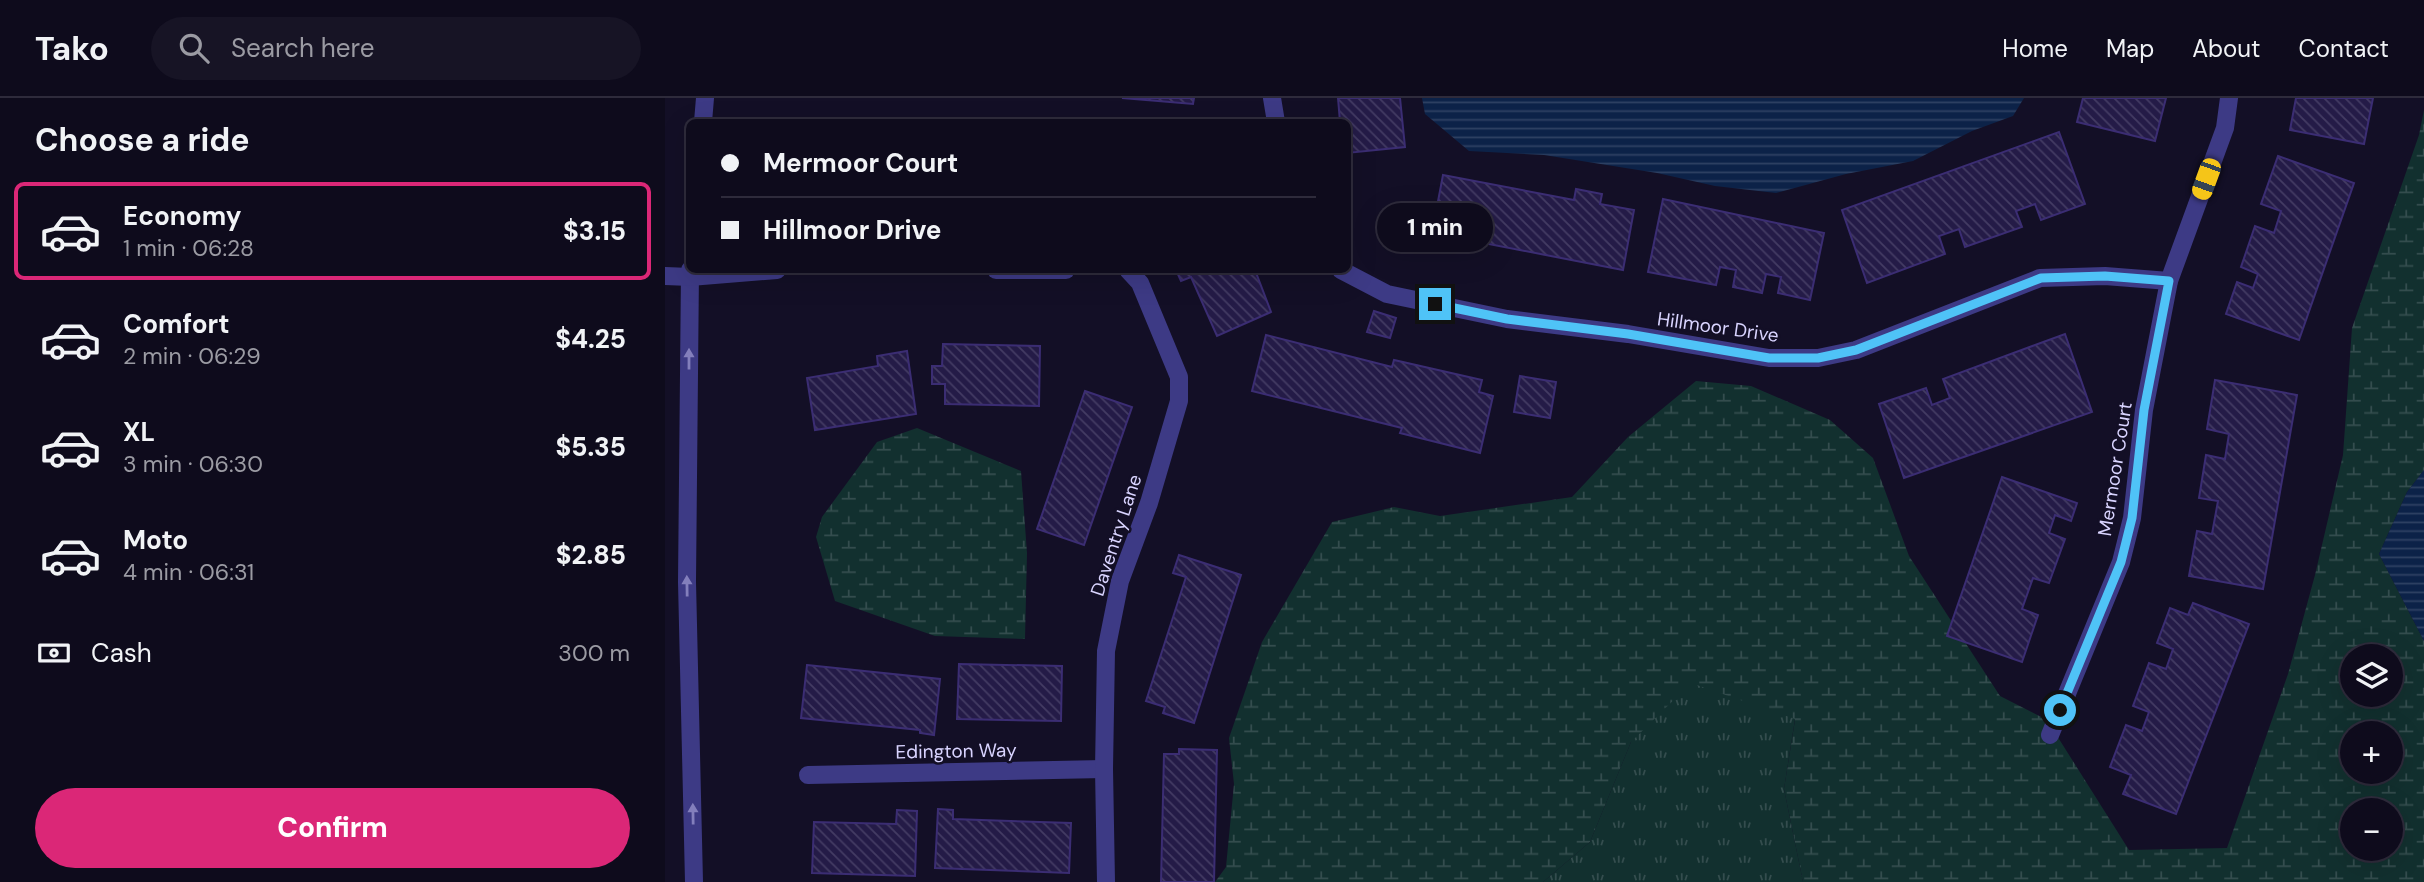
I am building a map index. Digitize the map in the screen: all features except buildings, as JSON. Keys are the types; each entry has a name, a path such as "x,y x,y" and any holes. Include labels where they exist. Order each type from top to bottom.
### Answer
{"street":[{"path":"703,119 705,98"},
{"path":"1272,98 1276,119"},
{"name":"Mermoor Court","path":"2050,735 2121,562 2132,518 2144,410 2169,281 2225,128 2229,98"},
{"path":"665,276 690,273 687,582 694,882"},
{"name":"Daventry Lane","path":"1106,882 1104,769 1107,651 1120,581 1149,503 1179,401 1179,377 1140,283 1131,273"},
{"name":"Hillmoor Drive","path":"1347,273 1387,294 1507,319 1628,334 1769,358 1818,358 1856,350 2041,278 2105,276 2169,281"},
{"name":"Edington Way","path":"808,775 1104,769"}],"green space":[{"path":"2424,110 2424,470 2407,492 2379,554 2424,641 2424,882 1803,882 1784,789 1795,720 1631,742 1590,842 1543,882 1215,882 1226,867 1234,784 1229,738 1262,642 1332,522 1394,507 1440,516 1572,497 1628,437 1696,381 1751,386 1830,420 1873,458 1909,556 2000,696 2047,720 2129,850 2227,848 2288,674 2315,575 2343,455 2352,328 2419,135"},
{"path":"917,428 1021,471 1027,553 1025,639 935,636 835,601 816,537 822,517 877,442"},
{"path":"1691,683 1795,719 1784,789 1803,882 1543,882 1590,842 1631,742"}],"water":[{"path":"1422,98 2024,98 2013,116 1972,131 1913,161 1846,174 1776,193 1715,186 1657,173 1544,155 1469,151 1425,114"},
{"path":"2424,470 2424,641 2379,554 2407,492"}],"route":[{"path":"1435,304 1507,319 1628,334 1769,358 1818,358 1856,350 2041,278 2105,276 2169,281 2144,410 2132,518 2121,562 2060,710"}]}
